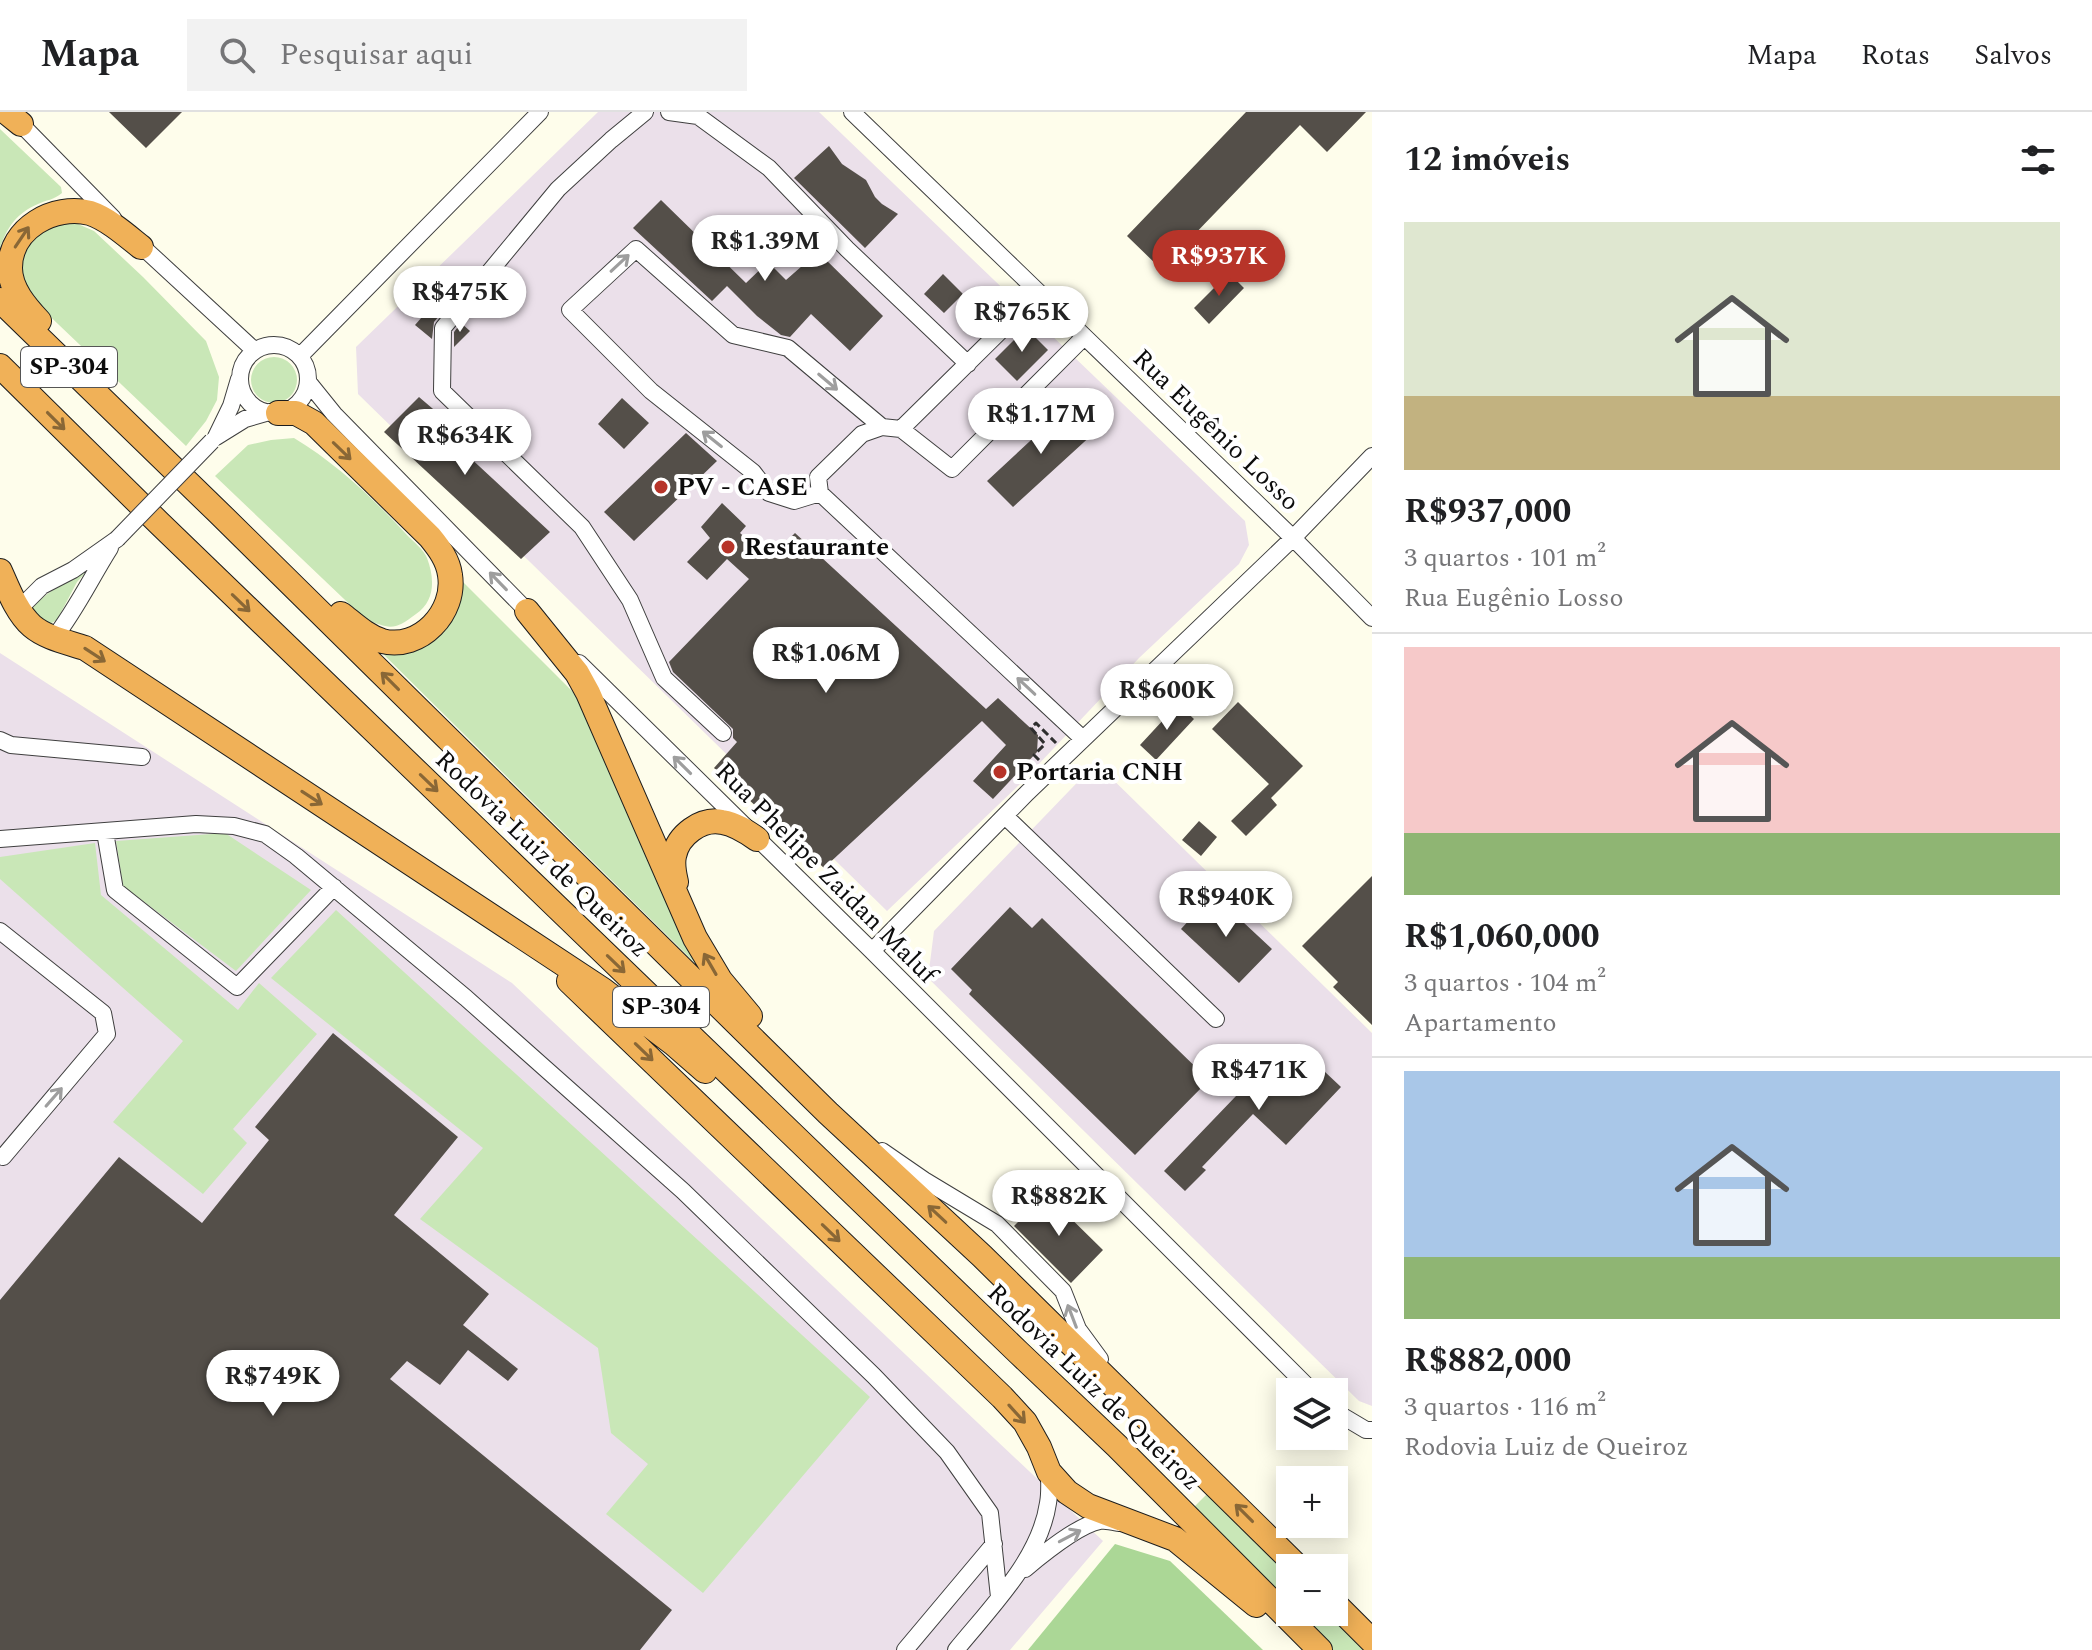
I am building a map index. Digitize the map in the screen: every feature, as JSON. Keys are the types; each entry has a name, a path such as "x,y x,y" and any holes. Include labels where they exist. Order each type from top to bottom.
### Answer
{"highway":[{"path":"138,434 22,301 9,269 13,251 30,225 41,218 69,211 90,214 141,247"},
{"name":"Rodovia Luiz de Queiroz","path":"0,300 828,1113 982,1256 1285,1554"},
{"name":"Rodovia Luiz de Queiroz","path":"0,366 1117,1446 1320,1650"},
{"path":"218,512 366,634 398,643 415,639 441,616 451,586 450,572 443,553 430,537 314,423 296,413 273,413"},
{"path":"0,571 31,626 54,638 85,648 603,990 674,1044 934,1271"},
{"path":"527,611 577,673 588,693 695,938 720,980 828,1113"},
{"path":"679,900 674,853 678,842 687,833 697,826 720,821 757,839"},
{"path":"527,940 1002,1397 1025,1422 1049,1472 1067,1492 1088,1506 1175,1539 1311,1650"},
{"path":"1348,1617 1372,1641"}],"street":[{"path":"300,356 540,112"},
{"path":"645,112 558,189 443,328 442,391 582,527 630,600 664,678 723,733"},
{"path":"669,112 698,116 769,168 847,249 968,364"},
{"name":"Rua Eugênio Losso","path":"852,112 1372,618"},
{"path":"12,116 141,247 254,350"},
{"path":"820,493 794,501 769,493 753,472 651,391 570,310 636,249 733,335 788,348 882,427"},
{"path":"901,429 1039,293"},
{"path":"1083,739 820,493 818,477 862,434 882,427 901,429 952,469 1084,337"},
{"path":"19,609 42,586 73,570 115,540 214,439 245,419 295,406 309,383 306,364 300,356 275,344 254,350 246,359 231,406 214,439"},
{"path":"240,374 244,395 250,403 273,413"},
{"name":"Rua Phelipe Zaidan Maluf","path":"309,383 334,414 527,611 1299,1378"},
{"path":"872,951 1067,754 1293,538 1372,456"},
{"path":"54,638 72,614 115,540"},
{"path":"0,740 11,745 142,757"},
{"path":"1005,816 1216,1019"},
{"path":"0,839 196,824 234,826 265,834 296,856 466,998 683,1191 874,1376 947,1452 990,1513 999,1597"},
{"path":"105,832 115,890 237,987 334,887"},
{"path":"0,931 103,1013 107,1034 3,1157"},
{"path":"828,1113 924,1180 997,1224 1063,1291 1078,1329 1092,1350 1212,1481"},
{"path":"1348,1419 1369,1430"},
{"path":"956,1650 1017,1574 1039,1534 1048,1504 1049,1472"},
{"path":"1017,1574 1057,1543 1100,1521 1133,1523"},
{"path":"905,1650 994,1544"}],"path":[{"path":"1039,761 1034,755 1045,744 1031,728 1036,723 1067,754"}],"shaded area":[{"path":"598,112 819,112 1245,521 1249,545 1239,564 1139,658 1019,785 887,911 358,394 356,347"},
{"path":"0,653 512,983 1103,1541 1010,1650 0,1650"},
{"path":"1096,763 1372,1033 1372,1406 1359,1401 1348,1390 1348,1378 1336,1378 928,978 934,931"}],"green space":[{"path":"0,129 61,187 62,193 19,216 0,248"},
{"path":"71,221 94,231 206,341 219,377 217,400 206,421 186,446 37,304 20,275 27,240 49,223"},
{"path":"274,357 291,363 297,380 291,397 274,403 257,397 251,380 257,363"},
{"path":"294,438 354,482 426,555 431,574 430,596 422,609 397,626 365,619 215,476 248,445"},
{"path":"97,560 77,582 57,620 48,625 31,609 54,589"},
{"path":"456,575 572,691 582,705 700,965 372,643 418,642"},
{"path":"225,833 311,890 236,971 123,886 116,841"},
{"path":"95,843 101,895 238,1010 259,983 317,1034 233,1129 247,1143 203,1194 113,1122 183,1041 0,879 0,857"},
{"path":"336,910 870,1397 703,1593 606,1514 648,1464 611,1433 598,1348 420,1219 483,1148 271,978"},
{"path":"1210,1491 1276,1556 1276,1596 1189,1512"},
{"path":"1115,1544 1170,1561 1263,1650 1028,1650"},
{"path":"1306,1626 1346,1626 1371,1650 1331,1650"}],"building":[{"path":"109,112 182,112 146,148"},
{"path":"1246,112 1366,112 1327,152 1300,125 1161,269 1127,236"},
{"path":"829,146 842,164 866,180 882,204 898,214 865,248 794,178"},
{"path":"661,200 746,283 768,262 786,280 818,252 883,316 850,351 811,314 790,337 781,335 757,316 727,286 712,301 633,228"},
{"path":"1229,273 1244,288 1209,324 1194,308"},
{"path":"943,274 963,294 944,313 924,294"},
{"path":"436,301 445,309 434,322 432,339 415,325"},
{"path":"461,323 470,331 454,347 454,332"},
{"path":"1026,328 1048,350 1017,381 995,359"},
{"path":"419,397 460,432 452,441 550,532 521,559 384,432"},
{"path":"622,398 649,423 624,449 598,424"},
{"path":"1069,405 1095,432 1013,507 987,481"},
{"name":"PV - CASE","path":"686,433 717,461 634,541 604,512"},
{"path":"722,503 746,526 740,533 769,559 795,533 986,709 998,698 1038,735 1037,752 993,799 973,781 1006,745 982,721 824,868 714,768 737,742 733,738 733,729 673,672 669,662 749,579 727,559 707,580 687,562 710,538 701,527"},
{"path":"1238,702 1303,766 1271,798 1277,805 1246,836 1231,821 1269,784 1212,729"},
{"path":"1178,704 1194,719 1156,760 1140,745"},
{"path":"1199,821 1217,837 1201,856 1182,840"},
{"path":"1372,876 1372,1025 1333,987 1338,982 1302,946"},
{"path":"1213,894 1272,949 1239,983 1181,929"},
{"path":"1010,907 1032,928 1042,918 1209,1080 1135,1155 969,994 972,990 951,969"},
{"path":"333,1033 458,1137 394,1215 489,1294 463,1325 518,1369 508,1381 468,1350 440,1385 407,1361 390,1379 672,1610 640,1650 0,1650 0,1300 119,1157 202,1223 269,1140 255,1127"},
{"path":"1283,1047 1316,1078 1324,1071 1341,1087 1286,1145 1253,1114 1202,1167 1206,1170 1185,1191 1164,1171"},
{"path":"1046,1194 1103,1250 1071,1283 1014,1226"}],"place":[{"name":"PV - CASE","path":"661,487"},
{"name":"Restaurante","path":"728,547"},
{"name":"Portaria CNH","path":"1000,772"}]}
